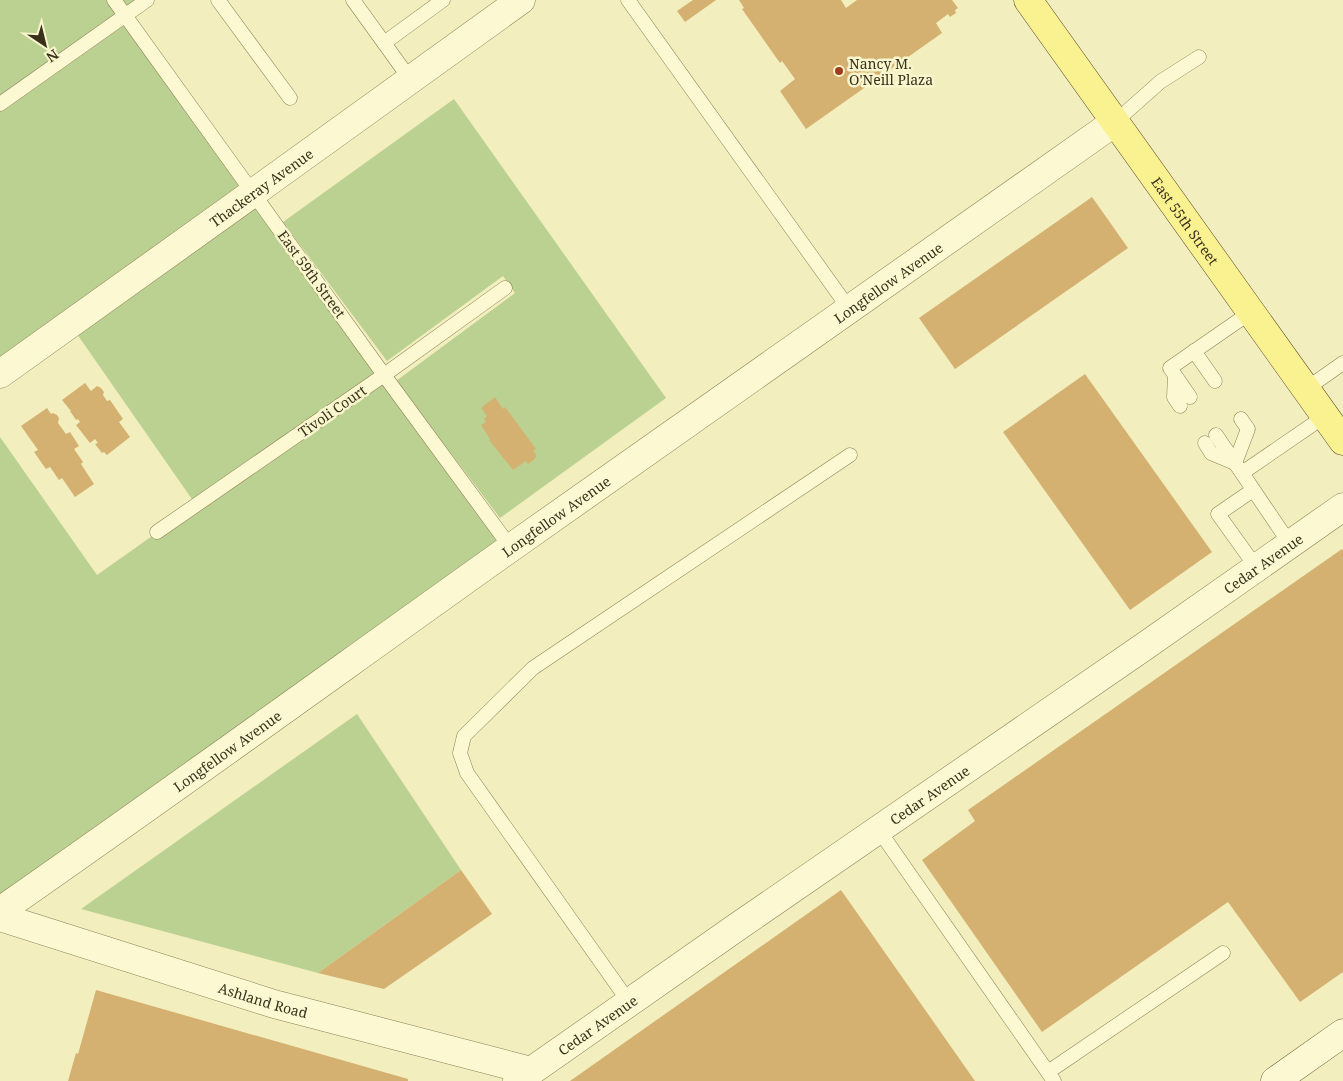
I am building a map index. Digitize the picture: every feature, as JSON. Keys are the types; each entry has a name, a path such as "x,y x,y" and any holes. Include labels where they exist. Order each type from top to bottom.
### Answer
{"main road":[{"name":"East 55th Street","path":"1028,0 1343,441"}],"street":[{"name":"Thackeray Avenue","path":"0,374 521,0"},
{"name":"Longfellow Avenue","path":"0,911 1115,122"},
{"name":"Cedar Avenue","path":"524,1076 1343,507"},
{"name":"Ashland Road","path":"0,917 274,1004 524,1076"},
{"path":"1275,1081 1340,1040"}],"lane":[{"name":"East 59th Street","path":"114,0 511,548"},
{"path":"0,104 147,0"},
{"path":"218,0 290,98"},
{"path":"353,0 410,80"},
{"path":"384,43 443,0"},
{"path":"628,0 850,310"},
{"path":"1115,122 1160,82 1199,57"},
{"name":"Tivoli Court","path":"158,532 384,375 505,288"},
{"path":"1185,401 1170,368 1251,312"},
{"path":"1194,351 1215,381"},
{"path":"1306,389 1343,363"},
{"path":"1238,468 1326,416"},
{"path":"1238,468 1248,429 1241,419"},
{"path":"1210,439 1238,468 1290,544"},
{"path":"629,1002 467,773 460,753 464,736 532,668 850,454"},
{"path":"1253,490 1218,514 1256,568"},
{"path":"878,829 1051,1076 1223,952"}],"green space":[{"path":"0,0 147,0 125,15 511,548 0,911 0,437 97,575 196,505 70,324 0,374"},
{"path":"454,99 666,398 500,518 396,381 515,293 503,276 387,361 283,222"},
{"path":"357,714 461,870 318,973 81,909"}],"building":[{"path":"693,0 716,0 685,22 677,11"},
{"name":"Nancy M. O'Neill Plaza","path":"739,0 841,0 846,8 857,0 952,0 958,8 955,10 956,13 950,17 948,14 936,23 942,33 806,129 780,91 795,79 782,61 780,63 742,9 744,8"},
{"path":"1092,197 1128,248 955,369 919,318"},
{"path":"1085,374 1212,552 1130,610 1003,432"},
{"path":"85,383 91,391 97,386 101,388 107,401 110,400 123,419 119,422 130,437 107,455 104,452 102,453 95,444 98,443 95,439 90,443 76,425 80,422 78,419 76,420 62,400"},
{"path":"495,397 503,409 505,407 536,449 533,451 537,456 535,459 528,464 526,461 513,470 489,440 481,425 486,422 484,419 487,416 481,408"},
{"path":"47,408 51,414 57,415 59,418 58,423 66,434 70,432 79,446 74,449 94,484 75,497 62,478 59,480 50,467 46,469 34,452 38,450 21,426"},
{"path":"1342,549 1343,972 1300,1002 1228,902 1042,1032 922,860 975,821 968,810"},
{"path":"461,870 492,914 384,989 318,973"},
{"path":"841,890 975,1081 570,1081"},
{"path":"96,990 408,1079 408,1081 68,1081 76,1053 78,1054"}],"place":[{"name":"Nancy M. O'Neill Plaza","path":"839,71"}]}
